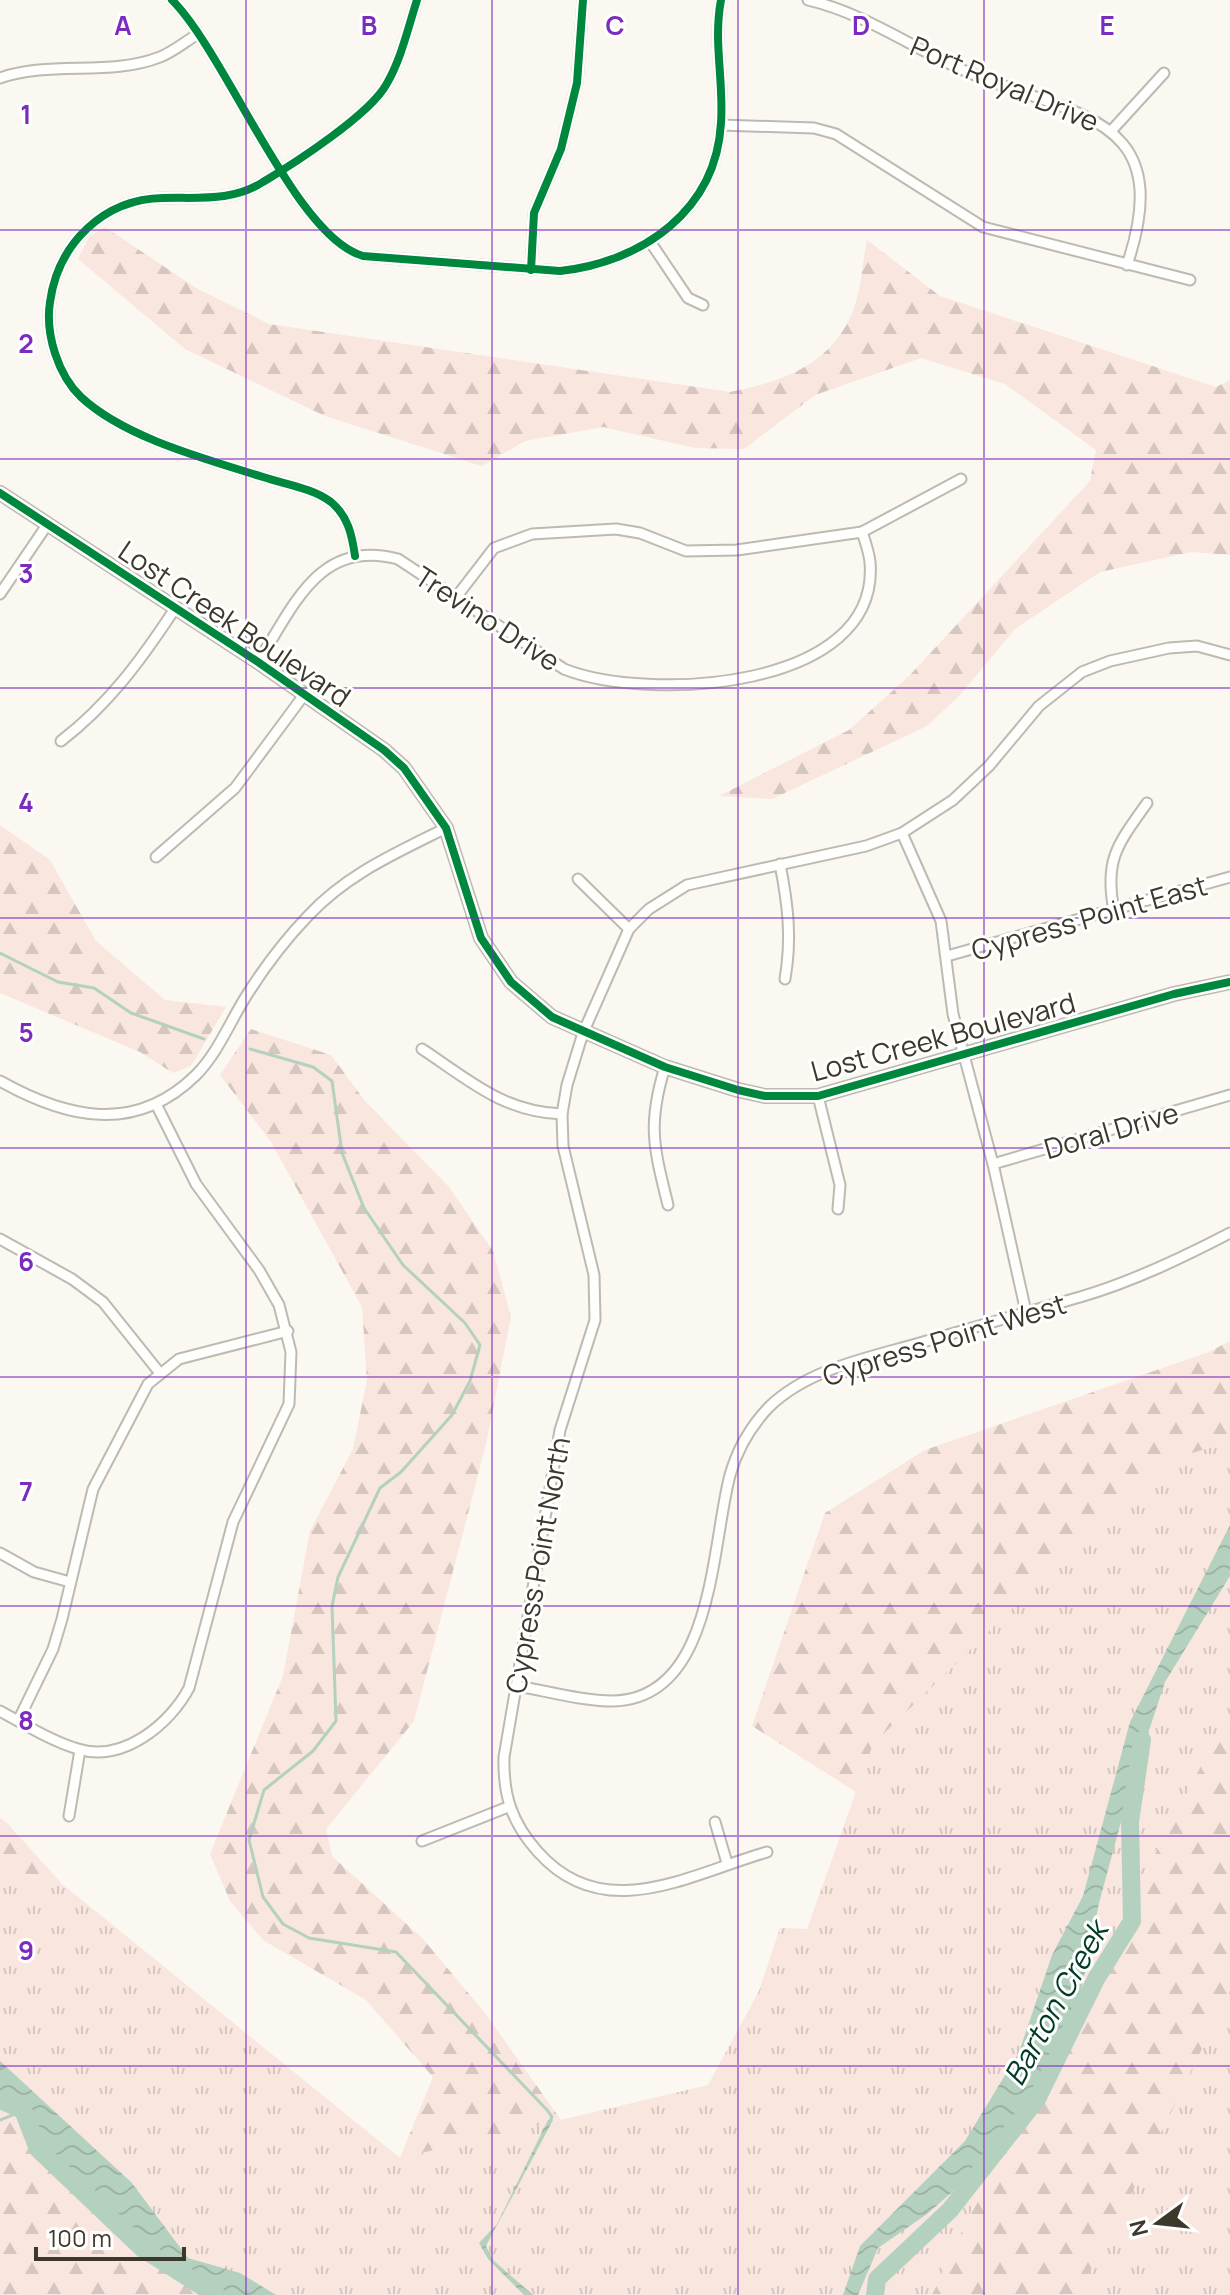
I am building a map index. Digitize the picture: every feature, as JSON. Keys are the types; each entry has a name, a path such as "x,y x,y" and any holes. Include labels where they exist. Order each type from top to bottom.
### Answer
{"street":[{"path":"172,0 198,34 318,225 346,251 531,270 584,269 651,243 692,207 717,153 721,125 716,51 721,0"},
{"path":"355,556 343,515 329,501 310,492 198,457 112,420 94,408 67,378 51,334 51,295 62,258 94,221 118,207 140,200 236,194 262,184 365,111 386,87 417,0"},
{"path":"531,270 534,213 561,149 577,83 583,0"},
{"name":"Port Royal Drive","path":"808,0 835,6 966,71 1088,115 1112,130 1130,153 1140,178 1141,201 1127,265"},
{"path":"0,78 26,69 128,64 161,56 198,34"},
{"path":"1112,130 1164,73"},
{"path":"721,125 814,128 836,134 983,227 1190,280"},
{"path":"651,243 688,298 703,305"},
{"path":"457,596 494,548 532,534 616,529 640,533 686,551 707,553 862,532 961,479"},
{"name":"Lost Creek Boulevard","path":"0,493 174,610 258,662 404,768 446,828 481,938 497,964 529,1000 552,1017 665,1067 765,1096 818,1096 963,1057 1174,994 1230,982"},
{"path":"0,594 47,525"},
{"name":"Trevino Drive","path":"258,662 314,576 334,563 375,553 398,559 564,669 581,676 635,685 723,683 793,664 822,649 842,633 867,593 870,559 862,532"},
{"path":"61,741 102,707 133,672 174,610"},
{"path":"583,1033 629,929 649,909 687,885 866,846 902,833 953,800 989,766 1039,706 1082,672 1110,661 1169,648 1197,646 1230,655"},
{"path":"156,857 235,788 304,695"},
{"path":"1114,911 1109,885 1114,850 1147,803"},
{"path":"0,1081 57,1110 83,1115 106,1116 156,1104 197,1074 271,960 339,886 446,828"},
{"path":"902,833 941,921 953,1014 993,1164 1026,1312"},
{"path":"780,864 790,918 791,946 785,979"},
{"name":"Cypress Point East","path":"947,956 1230,877"},
{"path":"578,879 629,929"},
{"name":"Cypress Point North","path":"583,1033 562,1114 568,1172 594,1275 595,1320 560,1430 504,1757 508,1807 524,1837 543,1858 577,1884 599,1891 623,1894 767,1852"},
{"path":"422,1049 499,1101 525,1111 562,1114"},
{"path":"665,1067 654,1102 652,1126 668,1205"},
{"name":"Doral Drive","path":"993,1164 1230,1095"},
{"path":"818,1096 840,1185 838,1209"},
{"path":"0,1711 80,1750 116,1748 149,1733 178,1709 189,1688 233,1522 289,1404 288,1331 259,1270 196,1184 156,1104"},
{"name":"Cypress Point West","path":"517,1686 612,1701 636,1697 660,1686 677,1673 689,1653 699,1623 731,1472 753,1425 771,1405 792,1390 843,1365 1026,1312 1154,1270 1230,1233"},
{"path":"0,1239 72,1279 103,1302 159,1372"},
{"path":"18,1721 53,1649 101,1469 148,1384 159,1372 179,1359 288,1331"},
{"path":"0,1553 34,1572 70,1582"},
{"path":"69,1816 80,1750"},
{"path":"422,1841 508,1807"},
{"path":"715,1822 727,1863"}],"green space":[{"path":"105,227 196,288 269,324 730,392 783,378 827,350 853,311 867,240 940,296 1216,387 1230,380 1230,555 1191,552 1100,572 1015,629 959,696 927,726 772,799 719,796 849,730 910,675 1090,481 1096,450 1005,384 921,358 815,395 744,449 695,448 603,427 525,441 482,466 325,416 185,349 78,259 89,237"},
{"path":"0,825 50,860 96,941 165,1000 226,1007 191,1066 173,1073 140,1052 0,993"},
{"path":"251,1029 331,1055 365,1101 449,1187 493,1251 511,1317 486,1444 414,1721 326,1829 332,1856 423,1939 485,2013 561,2120 400,2158 433,2077 366,2000 263,1940 230,1901 210,1854 283,1676 310,1531 353,1449 367,1380 362,1307 271,1142 220,1075"},
{"path":"1230,1341 1230,1442 1164,1461 873,1744 856,1792 752,1726 825,1513 925,1450 1209,1352"},
{"path":"1230,1371 1230,1728 1217,1735 988,2175 932,2295 210,2295 97,2208 0,2098 0,1867 62,1884 400,2158 708,2085 759,1991 780,1928 807,1929 856,1792 851,1719"},
{"path":"1230,1728 1230,1991 1104,2250 1074,2295 932,2295 988,2175 1217,1735"},
{"path":"0,1818 7,1823 62,1884 0,1867"},
{"path":"1230,1883 1230,2295 1012,2295"},
{"path":"0,2098 97,2208 210,2295 0,2295"}],"water":[{"path":"1230,1525 1230,1576 1165,1682 1131,1785 1099,1903 1079,2001 1041,2092 976,2171 927,2214 878,2248 858,2295 843,2295 860,2246 965,2141 1019,2052 1052,1955 1083,1896 1130,1722"},
{"path":"0,2061 132,2183 188,2258 240,2273 276,2295 214,2295 151,2247 0,2101"},
{"path":"548,2120 553,2120 486,2246 493,2260 533,2295 524,2295 488,2259 479,2243 497,2224"}],"waterway":[{"path":"0,953 58,982 94,988 131,1013 204,1039"},
{"path":"250,1049 313,1067 332,1081 342,1153 364,1208 403,1265 465,1323 480,1345 470,1381 452,1415 401,1472 380,1488 338,1577 332,1606 336,1721 313,1751 264,1790 249,1840 263,1897 283,1924 309,1938 396,1952 548,2111 552,2117 549,2123"},
{"name":"Barton Creek","path":"875,2295 877,2279 950,2210 1037,2099 1096,1979 1132,1921 1130,1822 1142,1740"},
{"name":"Barton Creek","path":"0,2100 23,2110 38,2149 143,2249 216,2295"},
{"path":"0,2120 15,2114"}],"cycle path":[{"path":"172,0 193,26 287,181 312,216 338,242 363,256 560,271 590,266 646,243 669,227 689,206 705,182 716,154 721,123 718,31 721,0"},
{"path":"355,556 345,520 337,507 324,497 167,446 120,424 81,397 66,377 55,353 50,327 50,302 55,281 73,244 103,216 141,200 239,193 293,163 348,124 386,85 400,55 417,0"},
{"path":"531,270 534,213 561,149 577,83 583,0"},
{"path":"0,493 258,662 384,750 404,768 446,828 481,938 511,982 552,1017 665,1067 765,1096 818,1096 1174,994 1230,982"}]}
